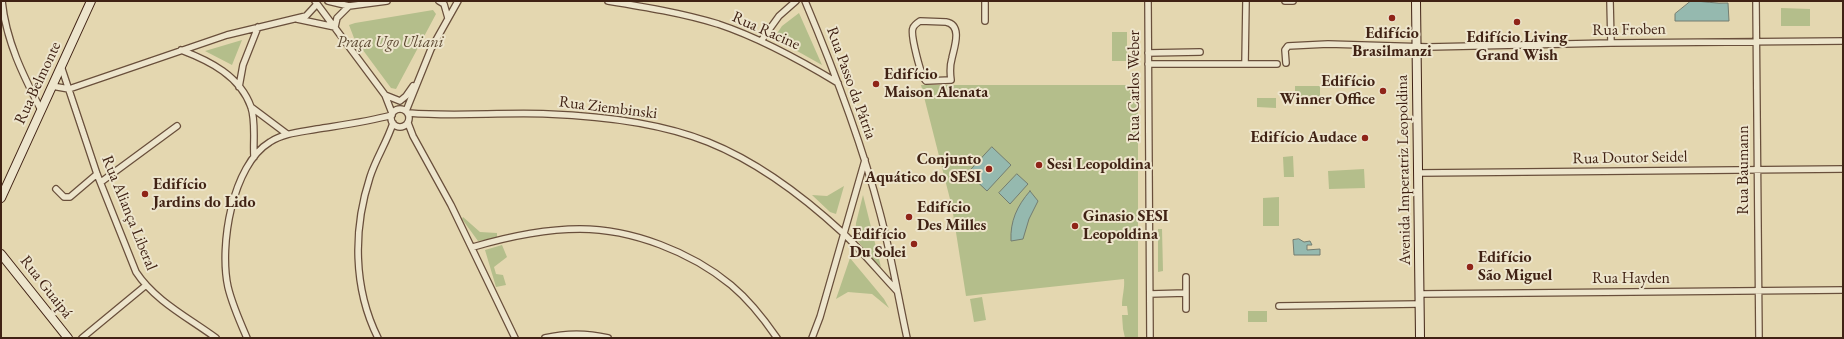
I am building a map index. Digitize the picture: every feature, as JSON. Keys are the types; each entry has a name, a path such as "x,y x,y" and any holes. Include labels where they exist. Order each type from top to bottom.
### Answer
{"main road":[{"name":"Rua Belmonte","path":"1,198 91,1"},
{"name":"Avenida Imperatriz Leopoldina","path":"1416,1 1420,338"},
{"name":"Rua Guaipá","path":"1,254 68,338"}],"street":[{"path":"2,1 9,41 19,67 41,110"},
{"path":"328,1 349,6 387,1"},
{"path":"439,1 444,4 448,18"},
{"path":"388,138 406,120 418,80 448,18 458,1"},
{"name":"Rua Racine","path":"608,1 687,16 719,24 760,41 812,67 838,83"},
{"path":"760,41 779,16 796,1"},
{"name":"Rua Passo da Pátria","path":"805,1 838,83 865,160 884,227 907,338"},
{"path":"985,1 985,21"},
{"name":"Rua Carlos Weber","path":"1148,1 1150,338"},
{"path":"1245,64 1246,1"},
{"path":"1285,1 1293,1"},
{"path":"1610,1 1611,43"},
{"name":"Rua Baumann","path":"1756,1 1759,338"},
{"path":"52,86 69,89 227,35 295,19 309,14 316,3 385,95 392,114 392,122 388,138 371,175 358,229 358,259 361,289 365,307 378,338"},
{"path":"335,27 337,18 349,6"},
{"path":"295,19 335,27"},
{"path":"920,22 950,22 957,36 956,45 952,59 951,80 924,79 921,74 912,32 915,24 920,22"},
{"path":"239,87 243,65 258,27"},
{"name":"Rua Froben","path":"1286,63 1285,50 1288,46 1328,44 1416,45 1428,47 1611,43 1843,41"},
{"path":"181,50 210,62 229,76 239,87 251,107 287,134"},
{"path":"1148,54 1200,52"},
{"path":"1148,64 1277,64"},
{"name":"Rua Aliança Liberal","path":"61,66 97,174 136,272 145,286 216,338"},
{"path":"385,95 395,100 403,99 418,80"},
{"path":"251,107 254,128 254,157"},
{"name":"Rua Ziembinski","path":"392,114 400,108 406,120 428,115 548,114 626,121 684,134 727,150 758,168 816,209 844,234 897,291"},
{"path":"247,338 228,286 225,265 226,244 232,206 239,182 254,157 270,142 287,134 374,120 392,114"},
{"path":"374,120 392,122 406,120"},
{"path":"406,120 413,136 473,247 515,338"},
{"path":"101,182 178,126"},
{"path":"812,338 820,317 865,160"},
{"name":"Rua Doutor Seidel","path":"1418,173 1843,169"},
{"path":"56,189 64,197 70,197 97,174"},
{"path":"473,247 514,236 580,229 606,232 653,243 698,263 731,285 758,313 777,338"},
{"path":"1186,277 1186,309"},
{"path":"82,338 145,286"},
{"name":"Rua Hayden","path":"1420,294 1843,290"},
{"path":"1150,294 1186,293"},
{"path":"1279,306 1419,304"},
{"path":"545,338 562,334 585,334 608,338"}],"green space":[{"path":"1781,8 1810,9 1810,26 1781,26"},
{"name":"Praça Ugo Uliani","path":"433,10 436,14 396,89 391,88 354,38 349,25"},
{"path":"799,13 822,65 774,38 782,26"},
{"path":"1112,32 1127,32 1127,61 1112,61"},
{"path":"242,40 232,65 205,51"},
{"name":"Sesi Leopoldina","path":"921,85 1138,85 1138,338 1125,338 1122,315 1128,315 1127,306 1122,306 1124,279 966,296 952,207"},
{"path":"1295,86 1320,86 1320,98 1295,98"},
{"path":"1257,98 1276,98 1276,108 1257,107"},
{"path":"1293,156 1294,177 1284,177 1283,157"},
{"path":"1364,169 1365,188 1329,189 1328,171"},
{"path":"844,186 836,214 830,212 812,195 827,196"},
{"path":"863,195 881,267 870,257 855,237 856,223"},
{"path":"1279,197 1279,226 1263,226 1263,198"},
{"path":"463,217 480,232 497,233 497,238 478,241 462,219"},
{"path":"1158,229 1162,229 1163,271 1158,272"},
{"path":"502,245 507,257 494,267 496,274 503,275 506,285 496,287 485,250"},
{"path":"850,258 884,299 889,308 872,294 848,292 836,299"},
{"path":"982,297 986,320 974,322 970,299"},
{"path":"1248,311 1267,311 1267,322 1248,322"}],"water":[{"path":"1691,1 1728,3 1729,21 1675,21 1675,14"},
{"name":"Conjunto Aquático do SESI","path":"992,147 1011,165 987,191 968,173"},
{"name":"Conjunto Aquático do SESI","path":"1017,174 1028,184 1010,204 999,193"},
{"name":"Conjunto Aquático do SESI","path":"1030,191 1038,201 1029,219 1023,239 1011,241 1015,214 1021,202"},
{"path":"1299,239 1304,242 1310,241 1312,245 1307,245 1307,250 1320,249 1320,255 1294,255 1293,240"}],"place":[{"name":"Edifício Brasilmanzi","path":"1392,18"},
{"name":"Edifício Living Grand Wish","path":"1517,22"},
{"name":"Edifício Maison Alenata","path":"876,84"},
{"name":"Edifício Winner Office","path":"1383,91"},
{"name":"Edifício Audace","path":"1365,138"},
{"name":"Sesi Leopoldina","path":"1039,165"},
{"name":"Conjunto Aquático do SESI","path":"989,169"},
{"name":"Edifício Jardins do Lido","path":"145,194"},
{"name":"Edifício Des Milles","path":"909,217"},
{"name":"Ginasio SESI Leopoldina","path":"1075,226"},
{"name":"Edifício Du Solei","path":"914,244"},
{"name":"Edifício São Miguel","path":"1470,267"}]}
